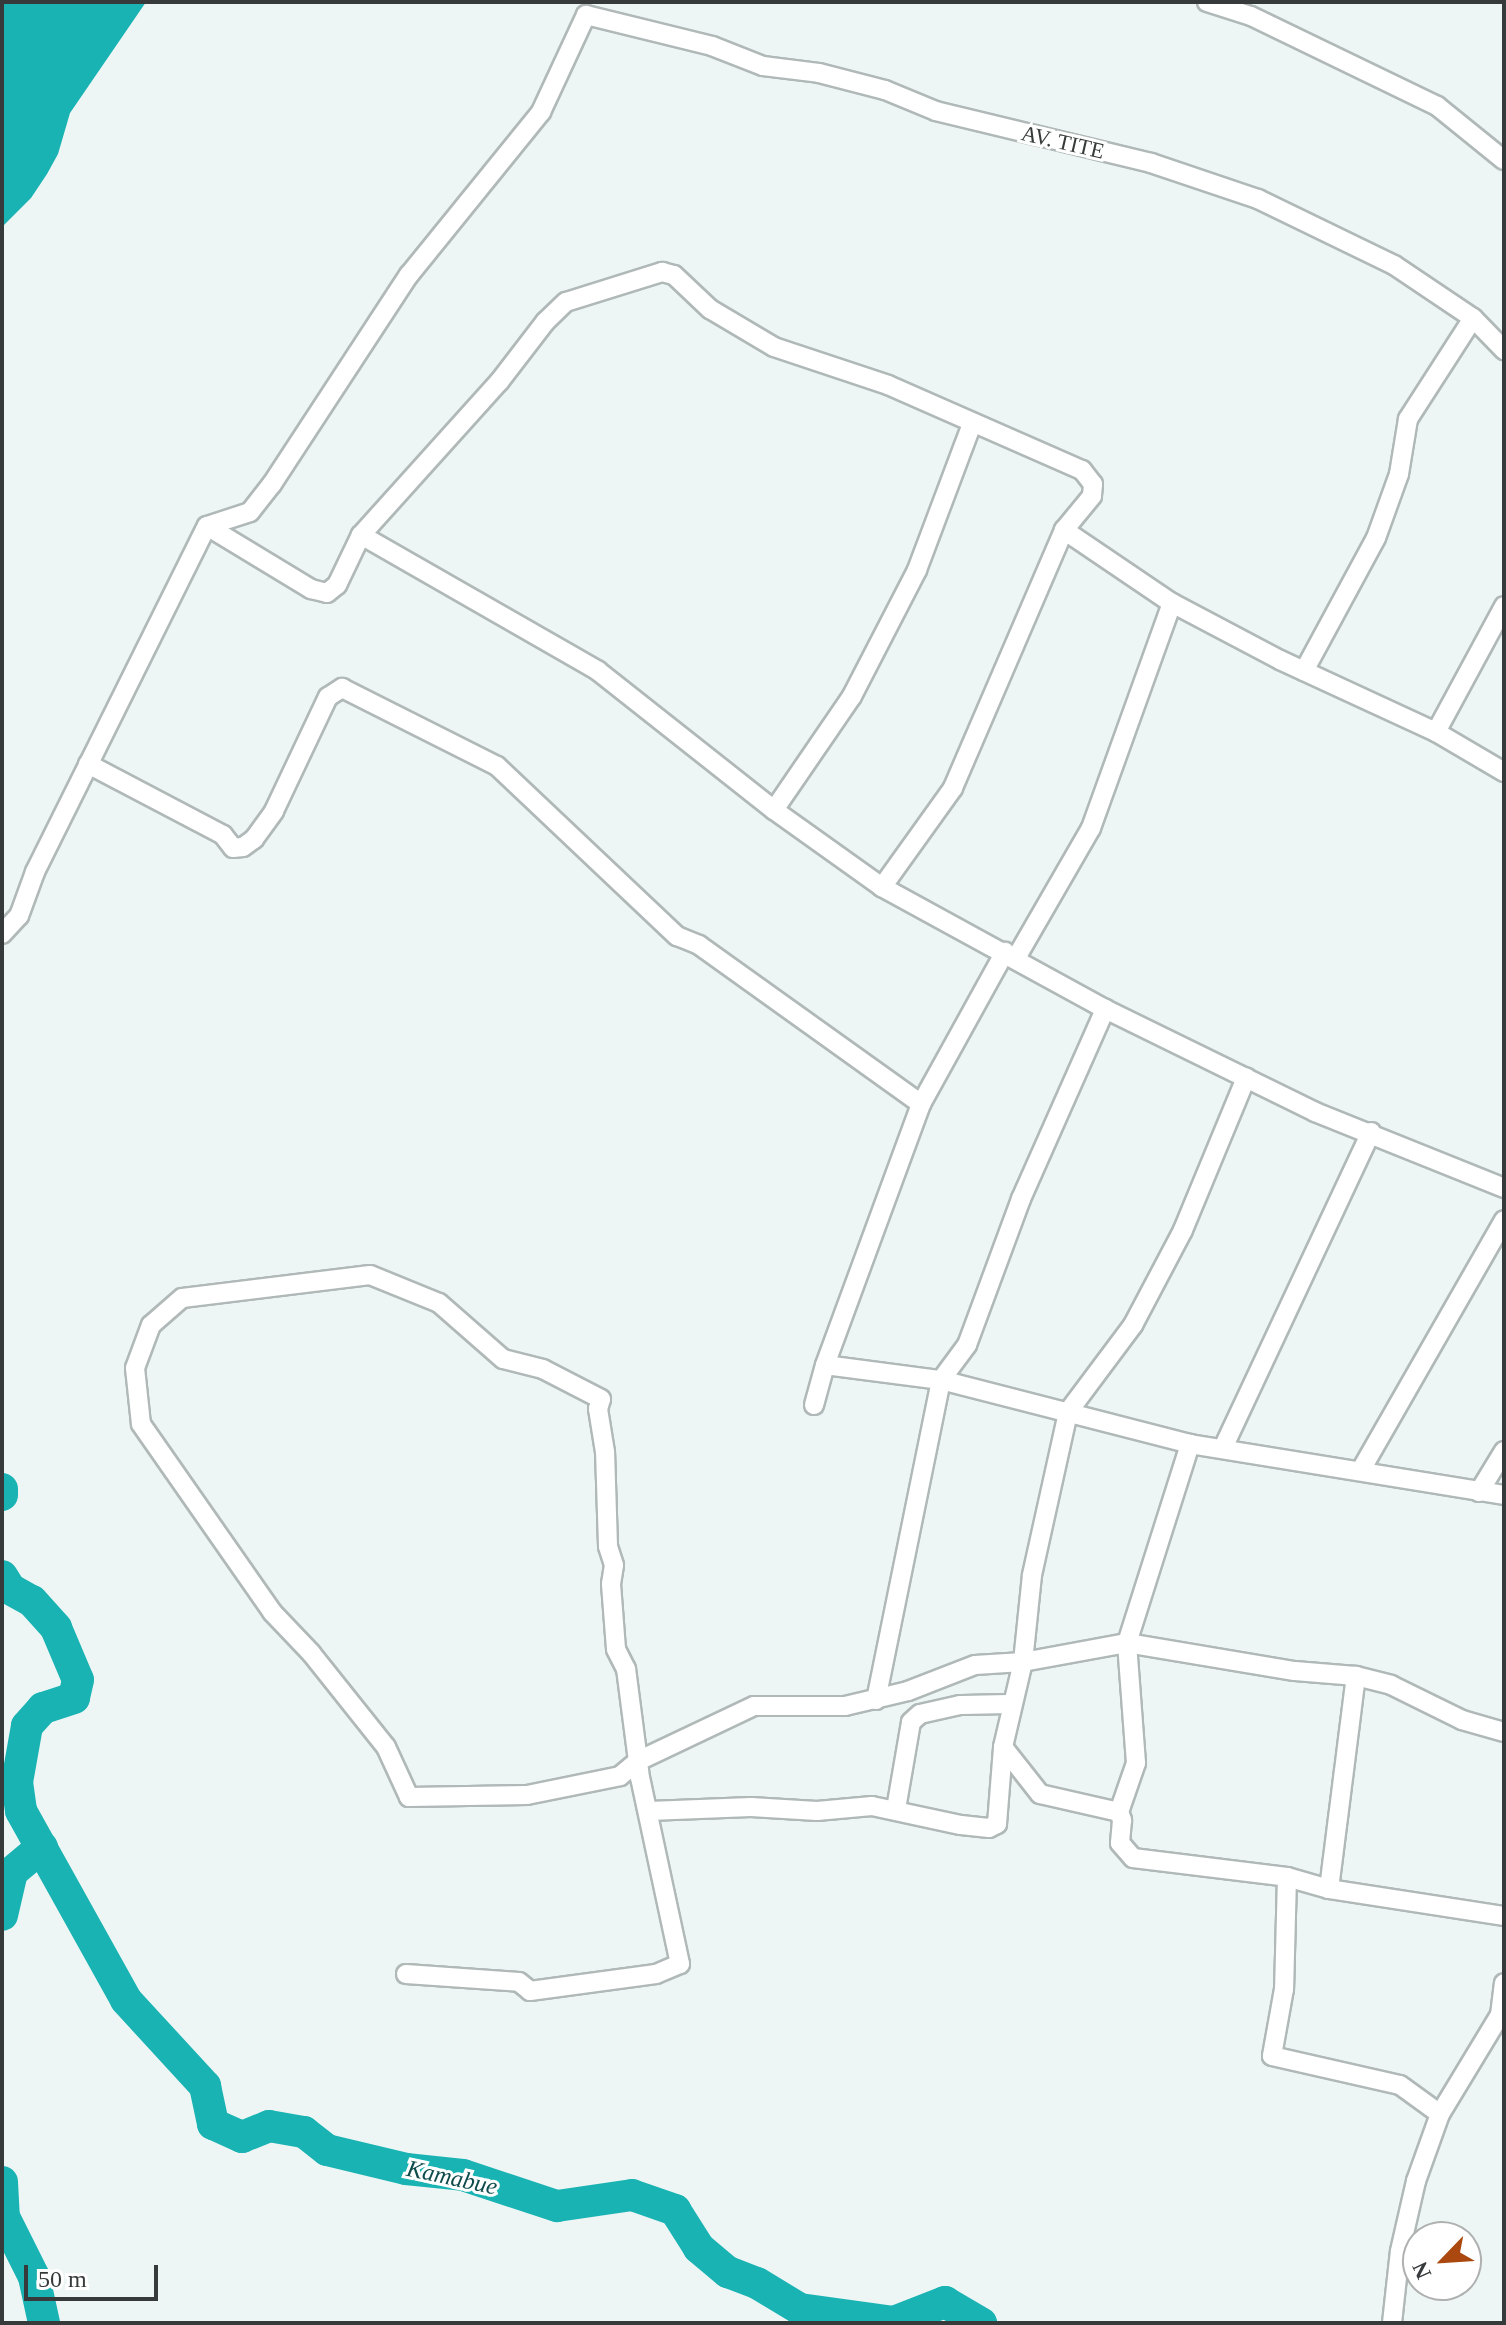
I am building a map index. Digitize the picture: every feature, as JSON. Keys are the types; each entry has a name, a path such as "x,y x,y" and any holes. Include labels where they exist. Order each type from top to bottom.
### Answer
{"street":[{"path":"1207,2 1251,16 1437,106 1504,160"},
{"path":"2,934 19,916 88,764 207,526 250,512 272,484 409,275 541,112 583,9"},
{"name":"AV. TITE","path":"583,9 712,46 763,66 819,73 885,90 936,111 1151,163 1258,199 1394,265 1473,318 1504,350"},
{"path":"207,526 311,589 327,593 337,585 361,535 499,382 545,322 566,302 662,272 674,275 710,309 774,347 888,385 1087,474 1093,484 1092,496 1064,530 953,788 882,887"},
{"path":"1304,671 1376,538 1399,474 1408,419 1473,318"},
{"path":"774,810 852,696 917,570 972,424"},
{"path":"1064,530 1172,603 1304,671 1436,732 1504,772"},
{"path":"361,535 598,671 774,810 882,887 1105,1009 1315,1112 1504,1188"},
{"path":"814,1405 825,1365 921,1104 1091,828 1172,603"},
{"path":"1436,732 1504,606"},
{"path":"88,764 223,835 233,848 243,847 254,839 274,811 328,697 342,688 497,766 677,936 711,954 921,1104"},
{"path":"876,1700 941,1380 967,1345 1021,1199 1105,1009"},
{"path":"649,1811 751,1807 817,1811 872,1806 961,1825 994,1827 999,1816 1003,1747 1023,1662 1032,1575 1068,1412 1133,1325 1183,1230 1246,1078"},
{"path":"1223,1448 1371,1132"},
{"path":"1361,1470 1504,1220"},
{"path":"406,1974 519,1982 530,1991 656,1974 680,1964 638,1761 626,1669 616,1649 611,1584 614,1565 608,1546 605,1452 598,1409 601,1399 543,1369 503,1359 439,1303 370,1275 182,1298 151,1325 135,1368 141,1424 272,1612 311,1653 386,1747 409,1797 527,1795 620,1776 638,1761 754,1706 845,1706 876,1700 975,1665 1023,1662 1127,1643 1295,1671 1356,1676 1391,1685 1462,1720 1504,1732"},
{"path":"825,1365 941,1380 1190,1444 1504,1495"},
{"path":"1190,1444 1127,1643 1136,1763 1119,1812 1122,1820 1120,1843 1133,1858 1287,1877 1329,1889 1504,1916"},
{"path":"1479,1492 1504,1451"},
{"path":"1329,1889 1356,1676"},
{"path":"896,1809 911,1722 920,1714 960,1705 1011,1704"},
{"path":"1003,1747 1040,1794 1119,1812"},
{"path":"1287,1877 1284,1989 1272,2056 1400,2085 1440,2114"},
{"path":"1392,2323 1406,2223 1416,2181 1440,2114 1500,2015 1504,1983"}],"water":[{"path":"2,2 146,2 70,113 58,154 47,174 31,198 2,227"}],"waterway":[{"path":"2,1489 2,1495"},
{"name":"Kamabue","path":"2,1576 10,1589 32,1601 56,1628 78,1680 74,1698 43,1708 27,1726 17,1782 21,1811 126,2000 205,2086 213,2124 242,2137 269,2126 304,2132 327,2150 406,2169 463,2175 557,2206 632,2195 675,2210 699,2248 728,2272 757,2283 800,2309 894,2322 945,2302 981,2323"},
{"path":"2,1915 12,1872 42,1847"},
{"path":"2,2182 4,2217 34,2277 44,2323"}]}
